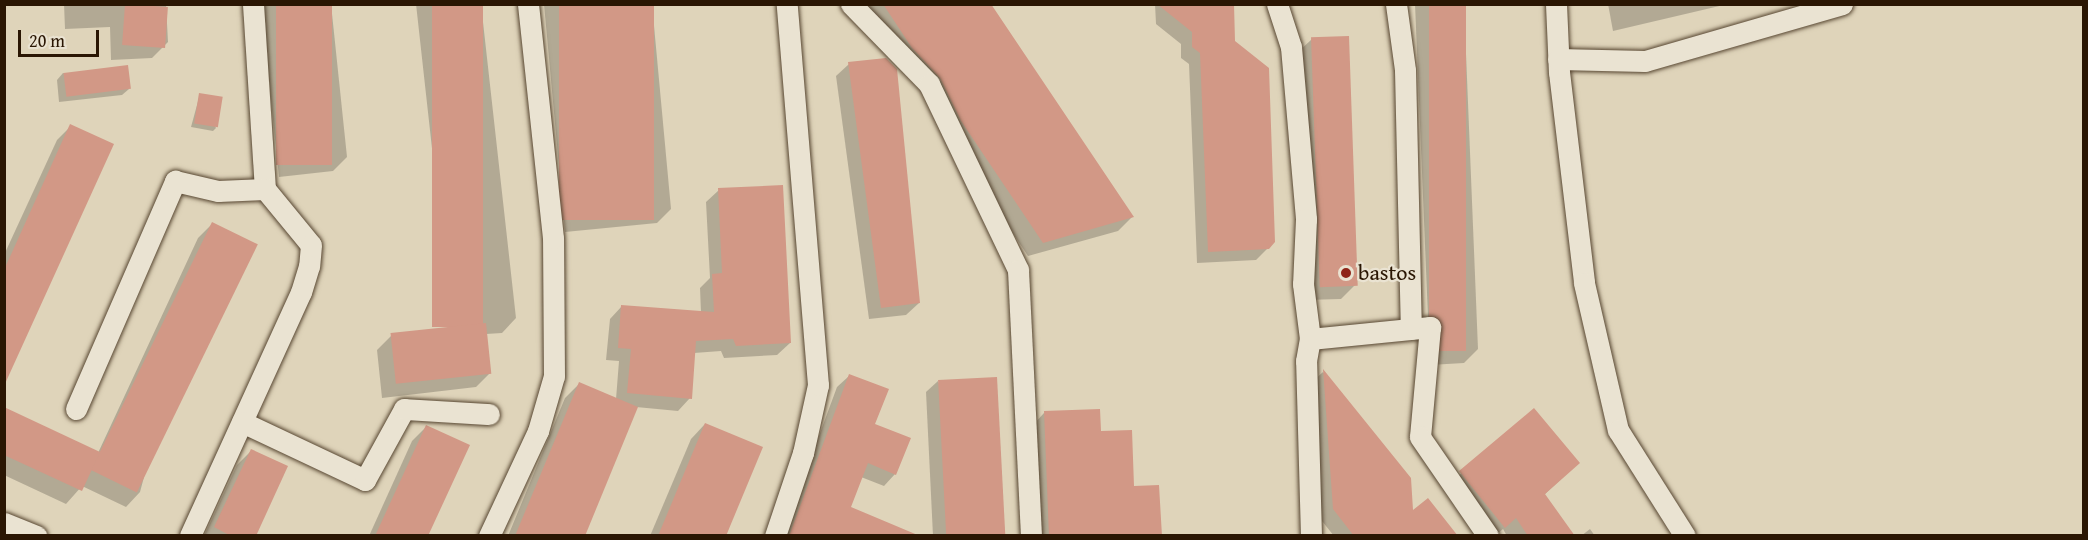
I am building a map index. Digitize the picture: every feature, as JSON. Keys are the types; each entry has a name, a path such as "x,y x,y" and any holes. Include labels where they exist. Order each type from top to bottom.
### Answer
{"street":[{"path":"190,536 301,292 311,245 265,189 253,4"},
{"path":"489,536 538,431 554,376 553,238 528,4"},
{"path":"775,536 803,453 818,385 787,4"},
{"path":"851,4 929,84 1017,270 1031,536"},
{"path":"1277,4 1291,47 1306,219 1303,284 1310,339 1306,361 1311,536"},
{"path":"1396,4 1405,70 1411,329"},
{"path":"1556,4 1558,59 1584,283 1618,430 1685,536"},
{"path":"1558,59 1645,61 1842,4"},
{"path":"76,408 175,181 218,191 265,189"},
{"path":"1310,339 1430,327 1420,437 1488,536"},
{"path":"242,422 365,480 404,409 489,414"},
{"path":"4,523 37,536"}],"building":[{"path":"125,4 168,7 165,48 122,45"},
{"path":"276,4 332,4 332,165 276,165"},
{"path":"432,4 483,4 483,327 432,327"},
{"path":"559,4 654,4 654,220 559,220"},
{"path":"883,4 991,4 1134,217 1043,243 961,121 940,78 912,48"},
{"path":"1157,4 1234,4 1235,41 1269,68 1275,242 1269,249 1208,252 1200,53 1192,47 1192,32"},
{"path":"1429,4 1466,4 1466,351 1429,351"},
{"path":"1349,36 1358,286 1320,287 1311,37"},
{"path":"886,58 897,69 920,303 881,308 848,62"},
{"path":"128,65 131,89 66,97 63,73"},
{"path":"199,93 223,97 218,127 194,124"},
{"path":"70,124 114,144 4,386 4,270"},
{"path":"783,185 791,343 736,346 733,339 696,341 692,399 627,393 631,349 618,348 621,305 714,312 712,274 722,273 718,188"},
{"path":"212,222 258,244 137,492 91,470"},
{"path":"486,323 491,374 396,384 391,333"},
{"path":"1323,369 1411,478 1413,510 1428,498 1458,536 1354,536 1333,509"},
{"path":"849,374 889,389 875,424 911,438 896,475 868,463 851,507 920,536 789,536"},
{"path":"997,377 1005,536 946,536 938,380"},
{"path":"579,382 638,407 585,536 515,536"},
{"path":"4,407 100,452 82,491 4,455"},
{"path":"1534,408 1580,463 1545,494 1575,536 1528,536 1516,518 1505,528 1459,471"},
{"path":"1100,409 1101,431 1132,430 1134,486 1159,485 1162,536 1049,536 1044,411"},
{"path":"705,423 763,447 726,536 658,536"},
{"path":"426,425 470,445 428,536 375,536"},
{"path":"251,449 288,466 256,536 231,536 214,527"}],"place":[{"name":"bastos","path":"1346,273"}]}
